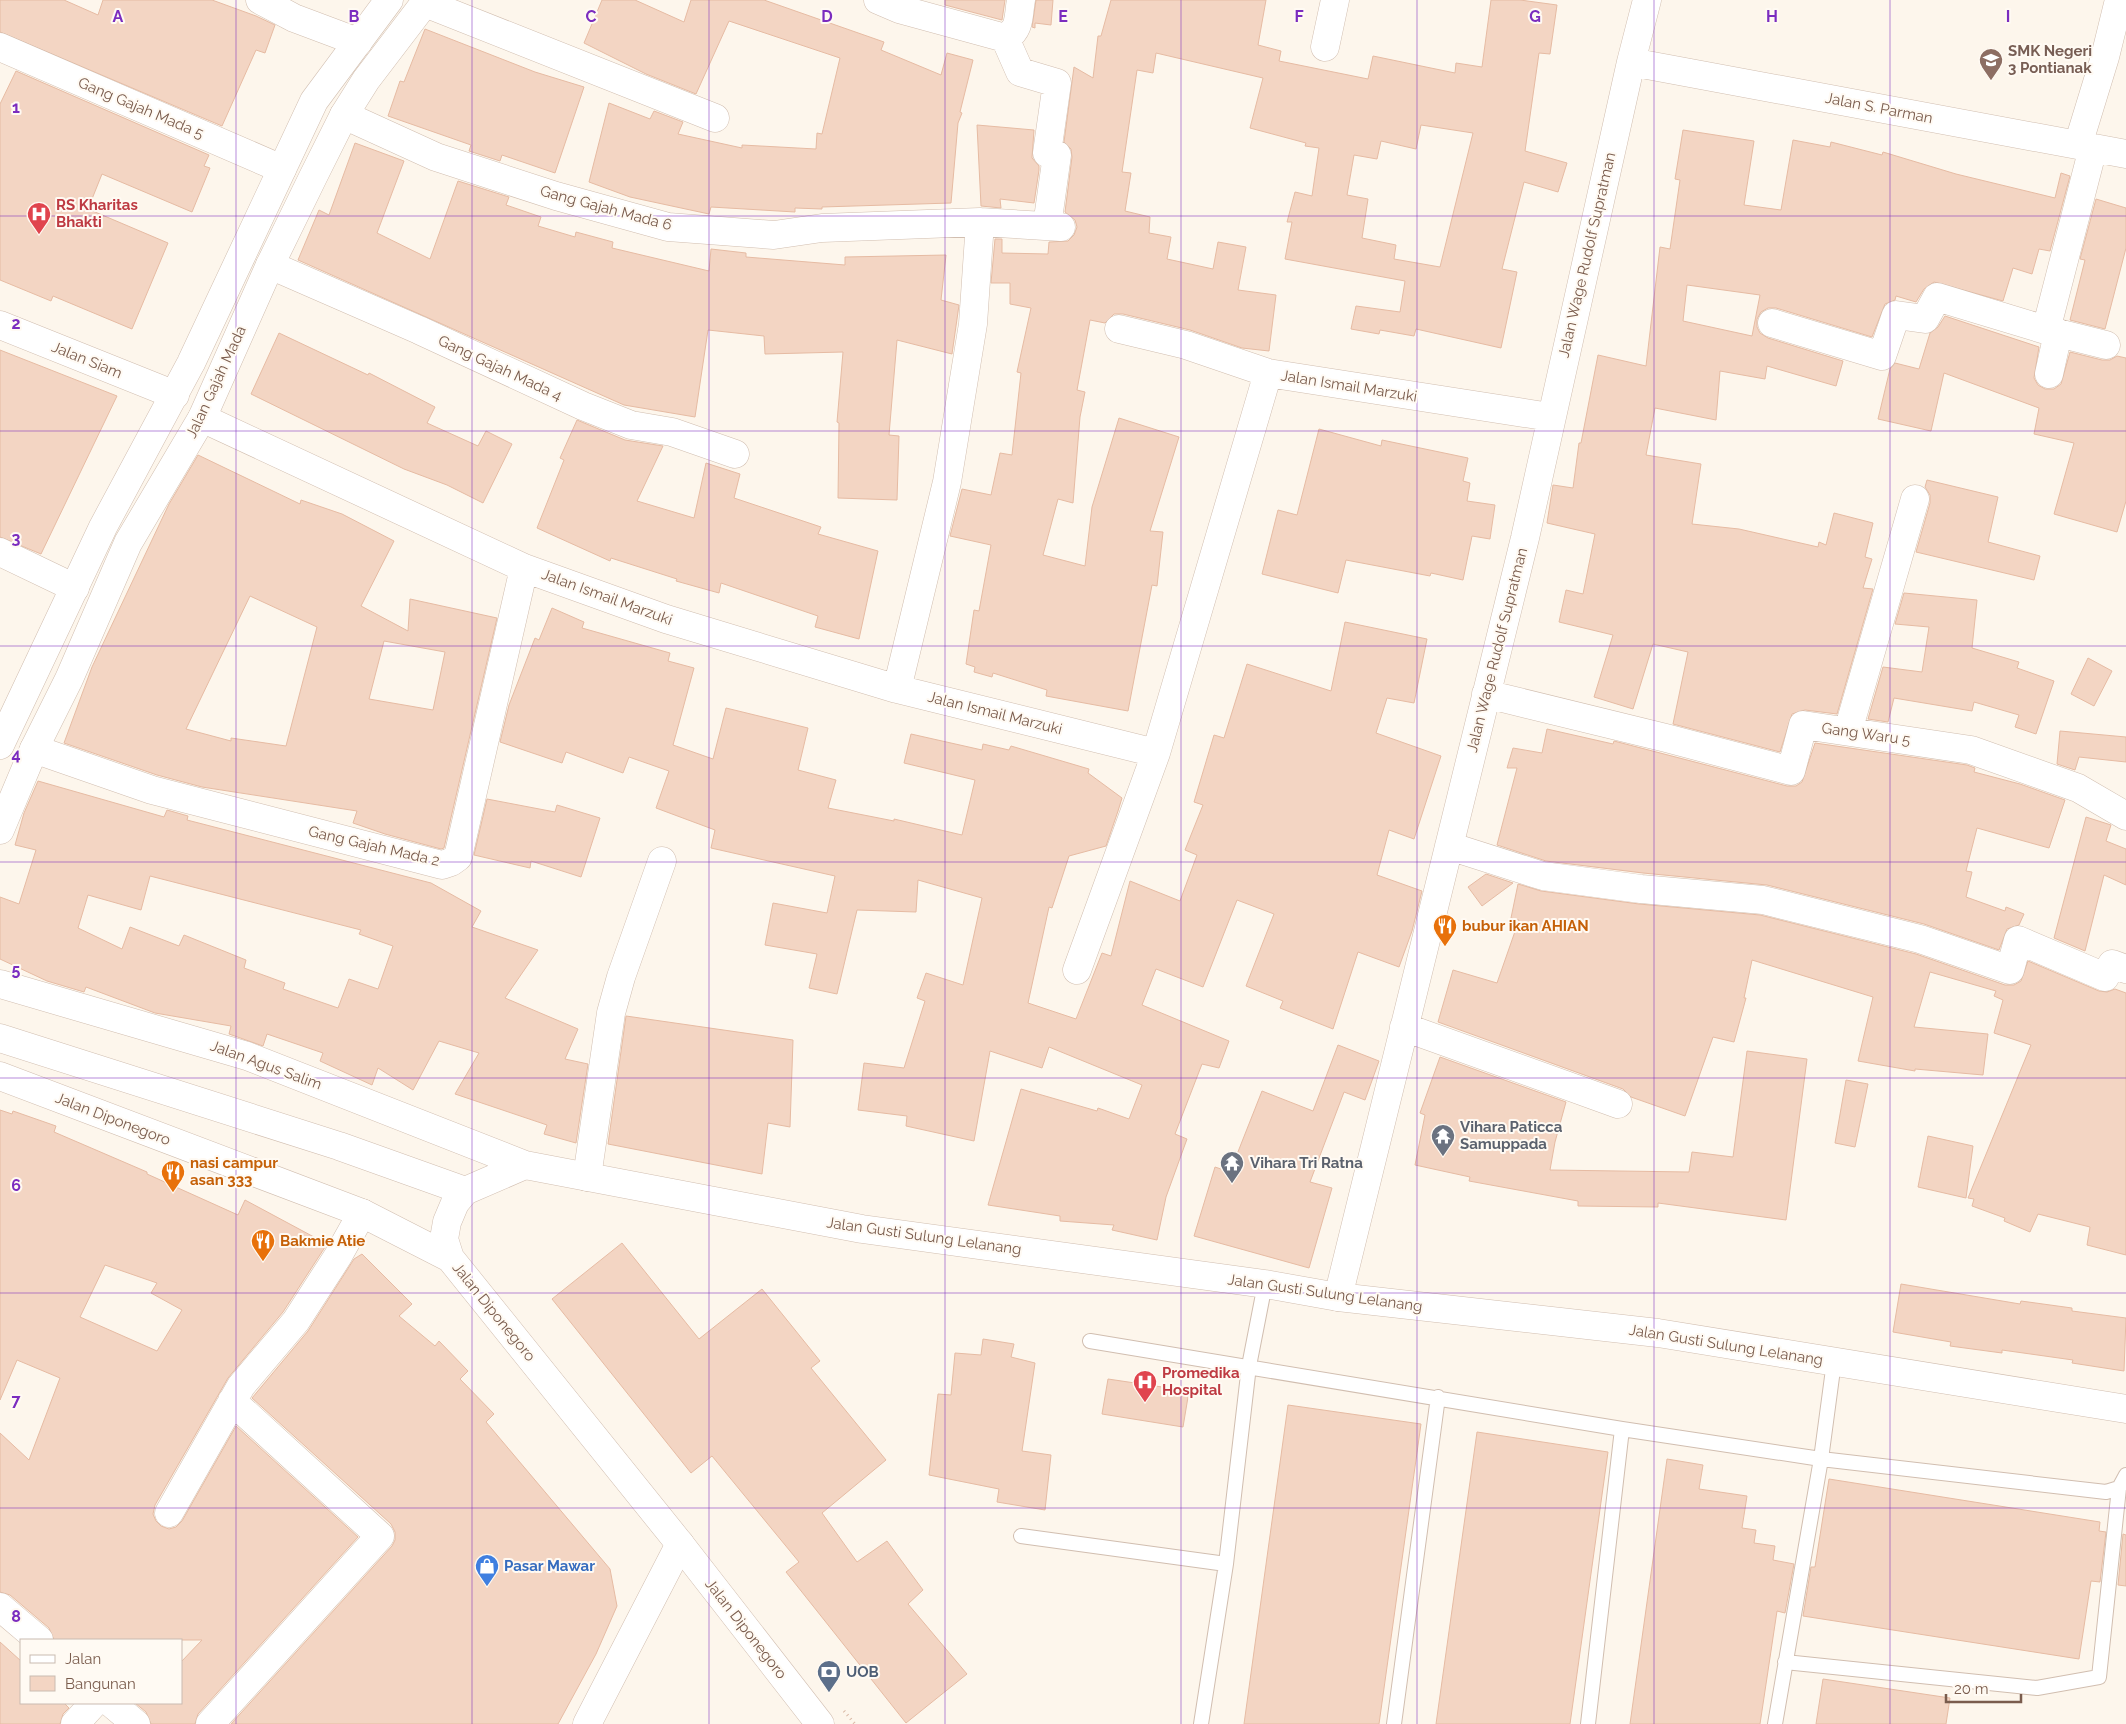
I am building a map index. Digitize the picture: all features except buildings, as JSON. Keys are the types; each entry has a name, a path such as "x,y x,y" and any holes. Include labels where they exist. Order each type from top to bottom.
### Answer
{"street":[{"path":"260,0 294,18 358,42"},
{"name":"Jalan Gajah Mada","path":"0,745 7,707 75,588 103,527 175,395 314,101 389,0"},
{"path":"878,0 900,9 1006,38 1012,35 1018,26 1020,0"},
{"path":"1324,47 1335,0"},
{"name":"Jalan Wage Rudolf Supratman","path":"1338,1297 1524,538 1631,62 1647,0"},
{"path":"2049,374 2052,331 2086,146 2119,0"},
{"path":"426,1 715,118"},
{"name":"Jalan Gajah Mada","path":"0,830 34,749 69,678 128,543 202,418 270,265 344,115 366,80 426,1"},
{"name":"Gang Gajah Mada 6","path":"344,115 436,157 556,196 668,226 723,233 774,235 822,228 980,222 1054,226 1057,155 1047,153 1057,83 1020,72 1006,38"},
{"name":"Gang Gajah Mada 5","path":"0,47 282,169"},
{"name":"Jalan S. Parman","path":"1631,62 2126,154"},
{"path":"898,689 948,482 972,324 980,222"},
{"name":"Gang Gajah Mada 4","path":"270,265 583,406 631,425 672,432 735,454"},
{"path":"1772,322 1882,356 1896,316 1924,319 1937,297 2106,345"},
{"name":"Jalan Siam","path":"0,325 175,395"},
{"path":"1119,329 1186,346 1268,373"},
{"name":"Jalan Ismail Marzuki","path":"202,418 524,568 666,619 898,689 1156,753 1268,373 1550,417"},
{"path":"1848,731 1915,499"},
{"path":"103,527 128,543"},
{"path":"0,552 75,588"},
{"name":"Gang Gajah Mada 2","path":"34,749 152,790 442,864 451,862 458,857 524,568"},
{"name":"Gang Waru 5","path":"1486,694 1791,771 1804,725 1971,750 2078,788 2126,816"},
{"path":"1077,970 1156,753"},
{"path":"1449,846 1543,876 1641,889 1763,900 1920,939 2010,970 2018,940 2105,977 2112,964 2126,969"},
{"path":"587,1177 611,1012 621,977 662,860"},
{"name":"Jalan Agus Salim","path":"0,984 247,1056 525,1165"},
{"path":"1404,1027 1618,1104"},
{"path":"0,1038 330,1143 465,1191"},
{"name":"Jalan Diponegoro","path":"0,1076 362,1213 450,1258 680,1544 820,1724"},
{"path":"450,1258 444,1239 447,1222 455,1203 465,1191 525,1165"},
{"name":"Jalan Gusti Sulung Lelanang","path":"525,1165 862,1229 1265,1284 1338,1297 1658,1333 2126,1409"},
{"path":"168,1514 241,1386 296,1321 338,1256 362,1213"},
{"path":"210,1724 380,1536 232,1401"},
{"path":"587,1724 680,1544"},
{"path":"0,1607 38,1639"},
{"path":"75,1724 93,1704"},
{"path":"112,1704 136,1724"}],"lane":[{"path":"1201,1724 1226,1564 1249,1366 1265,1284"},
{"path":"1090,1341 1438,1397 1622,1429 1820,1459 2106,1492 2119,1488"},
{"path":"1775,1724 1820,1459 1834,1362"},
{"path":"1394,1724 1438,1397"},
{"path":"1588,1724 1622,1429"},
{"path":"1785,1662 2037,1688 2099,1677 2119,1488 2126,1474"},
{"path":"1021,1536 1226,1564"}],"place":[{"name":"SMK Negeri 3 Pontianak","path":"1991,81"},
{"name":"RS Kharitas Bhakti","path":"39,235"},
{"name":"bubur ikan AHIAN","path":"1445,947"},
{"name":"Vihara Paticca Samuppada","path":"1443,1157"},
{"name":"Vihara Tri Ratna","path":"1232,1184"},
{"name":"nasi campur asan 333","path":"173,1193"},
{"name":"Bakmie Atie","path":"263,1262"},
{"name":"Promedika Hospital","path":"1145,1403"},
{"name":"Pasar Mawar","path":"487,1587"},
{"name":"UOB","path":"829,1693"}]}
